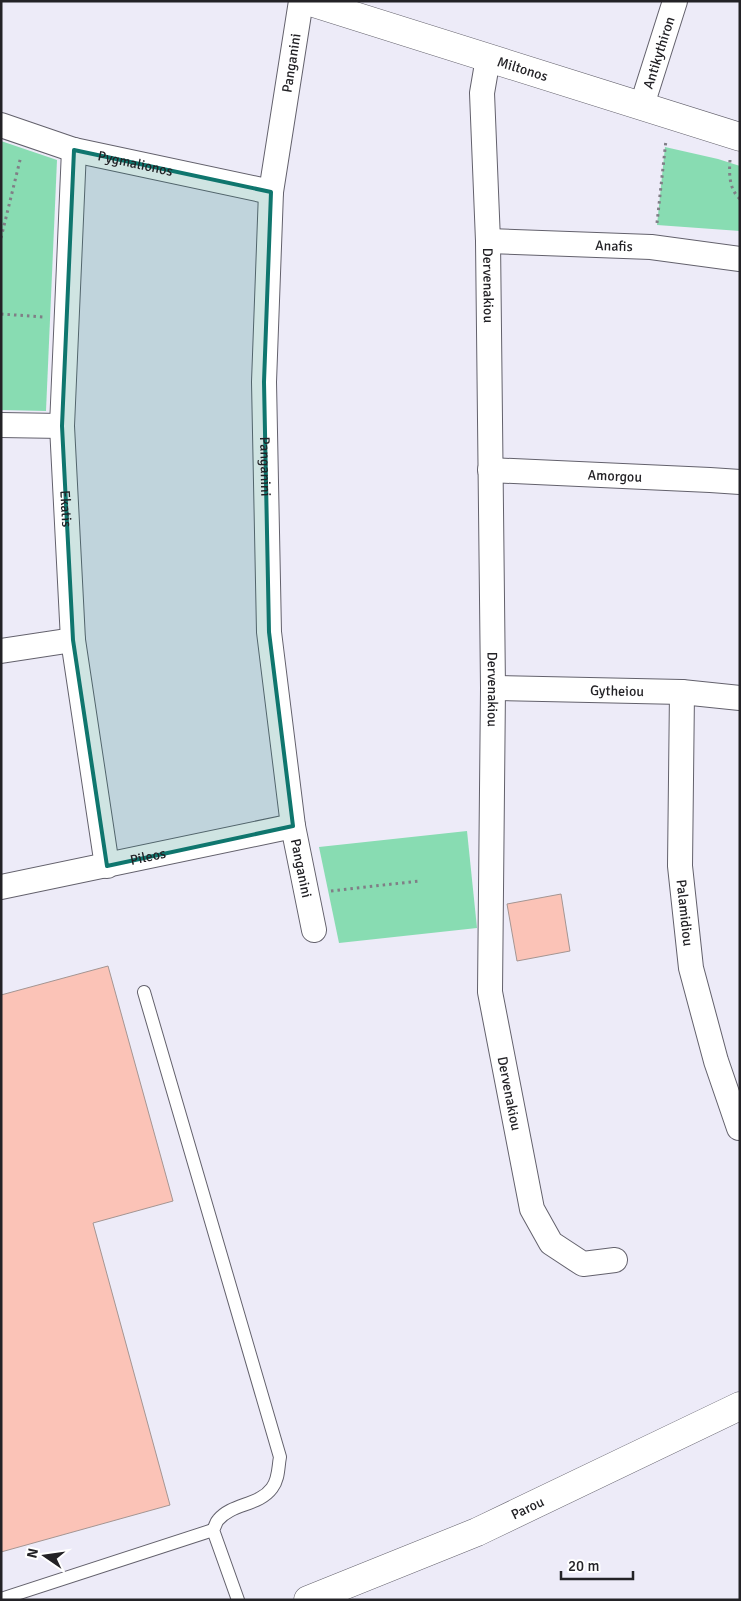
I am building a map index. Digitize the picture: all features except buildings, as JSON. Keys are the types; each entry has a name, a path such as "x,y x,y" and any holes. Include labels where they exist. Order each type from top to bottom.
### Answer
{"street":[{"name":"Panganini","path":"301,1 271,192 264,382 270,632 294,826 314,930"},
{"name":"Miltonos","path":"306,1 642,105 735,147"},
{"name":"Antikythiron","path":"642,105 675,1"},
{"name":"Dervenakiou","path":"488,58 482,93 488,241 493,688 490,992 532,1208 551,1243 583,1264 615,1260"},
{"name":"Pygmalionos","path":"1,125 74,150 271,192"},
{"name":"Ekatis","path":"74,150 62,426 73,640 107,866"},
{"name":"Anafis","path":"488,241 651,247 740,259"},
{"path":"1,425 62,426"},
{"name":"Amorgou","path":"490,470 740,482"},
{"path":"1,652 73,640"},
{"name":"Gytheiou","path":"493,688 682,692 740,698"},
{"name":"Palamidiou","path":"682,692 680,866 691,968 716,1061 739,1128"},
{"name":"Pileos","path":"1,886 107,866 294,826"},
{"name":"Parou","path":"308,1600 477,1532 740,1406"}],"lane":[{"path":"1,1599 213,1530 218,1520 230,1511 261,1498 272,1488 277,1477 280,1457 144,992"},
{"path":"213,1530 238,1600"}],"path":[{"path":"1,238 26,134"},
{"path":"656,229 667,138"},
{"path":"735,147 729,178 735,195 740,199"},
{"path":"1,314 67,319"},
{"path":"307,894 419,881"}],"highlighted area":[{"path":"74,150 271,192 264,382 269,632 293,826 107,866 73,640 62,426"}],"green space":[{"path":"1,141 57,160 46,411 1,410"},
{"path":"665,147 740,166 740,231 657,225"},
{"path":"467,831 477,928 339,943 319,847"}]}
